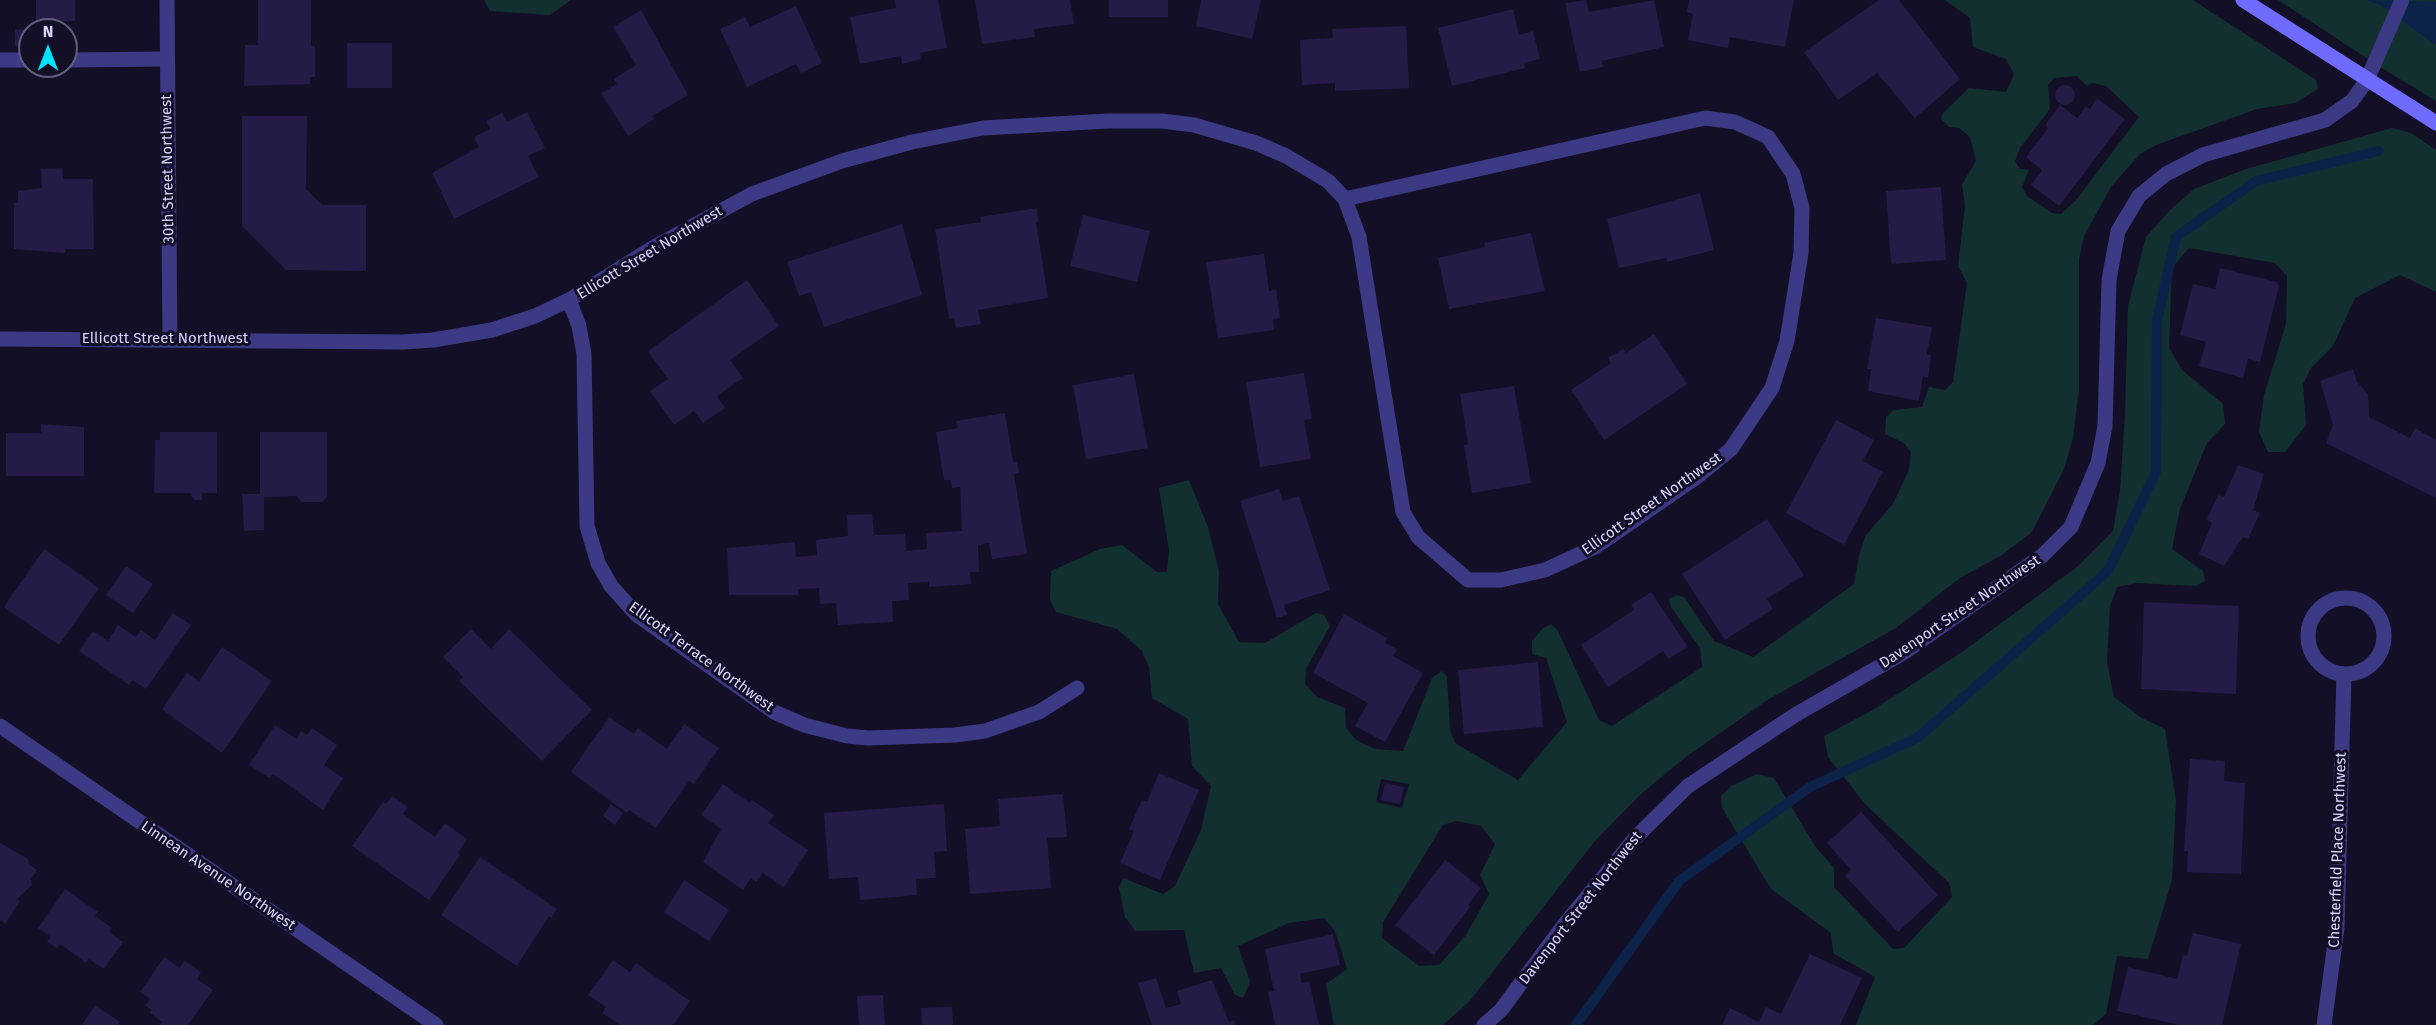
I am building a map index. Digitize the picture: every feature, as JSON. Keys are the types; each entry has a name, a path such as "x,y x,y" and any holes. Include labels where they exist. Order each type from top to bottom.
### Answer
{"main road":[{"path":"2243,0 2436,123"}],"street":[{"name":"30th Street Northwest","path":"167,0 170,339"},
{"name":"Davenport Street Northwest","path":"1484,1025 1501,1010 1564,925 1636,837 1688,786 1795,715 1903,653 2042,556 2071,527 2098,463 2105,426 2109,280 2118,231 2139,196 2166,174 2203,155 2325,120 2352,101 2367,80 2393,26 2402,0"},
{"path":"78,60 167,59"},
{"path":"0,60 18,60"},
{"name":"Ellicott Street Northwest","path":"0,339 434,340 499,328 535,316 569,300 654,247 752,195 842,161 912,142 983,128 1108,121 1162,121 1194,125 1246,140 1286,156 1328,181 1345,199 1359,237 1403,512 1418,537 1468,580 1501,580 1545,570 1595,547 1698,476 1731,448 1772,388 1788,341 1801,253 1803,208 1793,174 1768,137 1735,122 1705,118 1666,125 1345,199"},
{"name":"Ellicott Terrace Northwest","path":"569,300 579,326 585,354 587,526 602,571 615,591 637,615 774,712 804,725 847,736 868,738 985,731 1033,715 1077,688"},
{"path":"2344,597 2362,602 2377,613 2384,636 2382,648 2376,659 2356,673 2344,674 2320,664 2312,655 2308,643 2308,629 2320,607 2331,600 2344,597"},
{"name":"Chesterfield Place Northwest","path":"2324,1025 2337,928 2344,674"},
{"name":"Linnean Avenue Northwest","path":"0,726 436,1025"}],"green space":[{"path":"484,0 571,0 550,15 490,11"},
{"path":"1945,0 2193,0 2316,80 2318,89 2295,103 2257,109 2156,145 2140,154 2111,187 2084,236 2079,259 2079,390 2073,438 2064,469 2032,532 2002,555 1960,578 1896,628 1769,699 1687,756 1641,794 1595,841 1469,1002 1443,1025 1334,1025 1326,984 1347,969 1335,931 1324,918 1289,923 1238,946 1250,982 1243,998 1235,995 1221,968 1194,973 1184,930 1135,931 1125,917 1119,888 1123,878 1163,894 1175,886 1201,830 1211,786 1192,766 1188,719 1152,698 1149,667 1142,651 1117,629 1056,612 1050,600 1051,571 1100,549 1122,545 1157,572 1167,572 1169,550 1159,488 1189,480 1208,527 1219,571 1218,604 1239,642 1265,643 1316,613 1324,615 1330,626 1306,669 1305,684 1317,697 1345,708 1346,728 1356,740 1375,749 1403,751 1432,678 1442,671 1447,677 1450,730 1455,743 1518,780 1567,722 1546,658 1532,654 1532,641 1543,628 1551,624 1558,631 1599,720 1612,726 1702,667 1700,648 1671,607 1669,599 1677,595 1684,597 1714,641 1753,657 1854,584 1859,555 1866,535 1893,504 1909,470 1911,452 1904,443 1885,434 1886,417 1894,410 1922,407 1929,387 1945,390 1953,382 1967,283 1958,266 1965,206 1962,184 1976,161 1970,137 1959,128 1949,127 1941,119 1943,113 1969,88 2006,92 2014,74 2006,59 1973,47 1970,18","holes":["2077,76 2087,86 2093,83 2106,86 2139,117 2077,199 2061,214 2052,213 2027,196 2022,187 2029,170 2020,169 2015,161 2020,148 2050,109 2048,85 2054,78","1381,779 1409,784 1402,808 1376,802","1456,821 1481,826 1495,844 1480,875 1489,894 1466,935 1439,965 1419,966 1382,938 1383,922 1443,825"]},
{"path":"2278,0 2436,0 2436,101 2380,67"},
{"path":"2392,128 2411,133 2436,150 2436,292 2400,275 2355,298 2333,346 2311,368 2303,384 2306,425 2285,452 2268,452 2259,432 2264,395 2286,324 2287,276 2275,263 2189,248 2172,268 2169,348 2182,370 2223,404 2225,424 2207,443 2180,509 2172,549 2203,571 2205,581 2196,586 2137,583 2117,587 2110,606 2107,662 2114,697 2142,718 2165,729 2176,801 2172,880 2148,959 2117,956 2106,1014 2093,1025 1856,1025 1875,977 1833,953 1831,933 1771,889 1722,808 1721,796 1731,786 1757,774 1774,778 1815,846 1834,868 1834,887 1893,949 1904,948 1952,897 1949,883 1865,804 1828,757 1824,736 1871,711 1962,652 2077,567 2113,531 2120,491 2128,306 2146,237 2170,210 2194,189 2246,169"}],"water":[{"path":"2366,0 2436,2 2436,45 2380,5"}],"building":[{"path":"36,0 75,0 75,18 36,18"},
{"path":"258,0 311,0 311,46 315,46 315,77 310,77 310,84 244,86 245,45 258,45"},
{"path":"895,0 938,0 947,48 920,53 921,59 902,64 901,56 860,64 850,17 896,8"},
{"path":"975,0 1070,0 1074,24 1034,29 1035,37 982,44"},
{"path":"1109,0 1168,0 1168,17 1109,17"},
{"path":"1201,0 1261,0 1252,39 1196,26"},
{"path":"1586,0 1589,12 1654,0 1664,47 1602,61 1603,67 1580,72 1565,3"},
{"path":"1689,0 1794,0 1785,47 1730,37 1728,48 1688,40 1693,14 1687,12"},
{"path":"1879,0 1899,0 1960,79 1915,118 1877,73 1838,100 1804,52"},
{"path":"796,6 822,63 801,73 796,64 747,87 720,29 745,17 750,27"},
{"path":"1513,9 1519,35 1533,31 1540,59 1524,63 1525,68 1452,86 1438,28"},
{"path":"641,10 688,95 652,116 654,119 628,136 601,93 617,84 614,79 636,65 613,27"},
{"path":"1406,26 1409,88 1335,91 1335,83 1302,85 1300,40 1333,38 1332,29"},
{"path":"15,30 18,30 18,46 15,46"},
{"path":"347,43 392,43 392,88 347,88"},
{"path":"2065,85 2072,88 2075,95 2072,102 2065,105 2058,102 2055,95 2058,88"},
{"path":"2097,98 2125,119 2059,206 2031,185 2042,170 2026,157 2048,128 2045,125 2060,105 2077,118 2086,106 2090,109"},
{"path":"527,112 545,148 528,156 539,177 454,219 432,173 479,147 474,137 490,129 486,121 502,113 507,122"},
{"path":"242,116 307,116 306,189 322,205 366,205 366,271 286,270 242,226"},
{"path":"62,168 63,179 93,179 94,249 65,249 65,253 14,249 14,203 18,203 18,191 42,188 41,169"},
{"path":"1941,187 1946,260 1891,264 1886,191"},
{"path":"1700,193 1714,250 1667,262 1666,258 1619,268 1607,219"},
{"path":"1037,208 1038,222 1036,222 1048,298 978,310 981,324 956,328 954,318 949,319 935,229 981,222 980,217"},
{"path":"1083,215 1150,231 1137,282 1070,266"},
{"path":"902,224 922,295 824,327 811,292 799,296 787,262"},
{"path":"1531,233 1545,291 1449,309 1438,258 1485,247 1484,243"},
{"path":"1264,254 1269,291 1276,289 1280,318 1273,319 1274,330 1218,338 1206,262"},
{"path":"2220,268 2276,282 2279,286 2260,362 2248,359 2243,378 2199,366 2206,342 2180,335 2193,284 2215,289"},
{"path":"747,280 779,326 730,360 743,378 717,396 725,408 703,423 694,411 674,425 650,391 668,379 648,351"},
{"path":"1876,318 1932,327 1927,354 1931,355 1928,378 1923,376 1919,401 1868,391 1871,369 1867,369"},
{"path":"1654,334 1687,384 1604,440 1571,390 1611,363 1608,358 1623,349 1626,353"},
{"path":"2353,369 2357,382 2368,394 2369,417 2410,438 2415,428 2436,440 2436,498 2326,443 2333,425 2320,381"},
{"path":"1304,373 1312,419 1304,420 1311,459 1260,467 1246,382"},
{"path":"1134,374 1148,448 1086,459 1073,385"},
{"path":"1514,386 1531,483 1472,493 1464,445 1468,444 1460,394"},
{"path":"1005,413 1013,462 1017,462 1019,473 1014,474 1027,554 992,559 989,543 978,545 979,572 970,572 971,584 929,587 929,582 908,583 909,600 892,601 893,622 838,625 836,603 820,604 819,588 798,589 798,595 729,595 727,548 795,542 796,557 817,555 816,540 848,536 847,515 872,514 874,535 905,534 906,551 927,549 926,533 962,531 960,487 952,488 951,480 944,480 936,432 958,428 956,421"},
{"path":"1836,420 1874,440 1863,461 1883,472 1844,545 1786,513"},
{"path":"41,424 84,427 84,476 6,476 6,433 41,433"},
{"path":"160,432 217,432 217,493 202,493 202,500 193,500 191,493 154,493 155,440 160,440"},
{"path":"260,432 327,432 327,497 322,502 302,502 296,496 264,497 264,530 244,531 242,494 260,494"},
{"path":"2238,465 2264,474 2253,510 2260,513 2248,539 2243,537 2224,566 2199,554 2212,523 2207,519 2218,495 2224,497"},
{"path":"1279,489 1283,501 1299,496 1330,590 1284,605 1287,615 1277,618 1240,501"},
{"path":"1767,519 1804,575 1767,599 1773,609 1725,640 1682,574"},
{"path":"44,549 99,588 59,645 4,607"},
{"path":"126,566 153,584 133,613 106,595"},
{"path":"1651,592 1688,647 1668,659 1663,651 1608,687 1581,645 1634,610 1631,605"},
{"path":"2144,602 2239,606 2236,694 2141,689"},
{"path":"173,613 191,625 146,689 132,680 129,685 79,651 93,631 108,641 118,625 136,637 141,630 155,640"},
{"path":"1344,614 1387,638 1385,643 1397,649 1393,656 1423,673 1385,742 1355,726 1368,703 1313,673"},
{"path":"471,629 491,649 509,629 592,710 542,761 459,681 463,677 443,657"},
{"path":"222,647 272,681 222,753 162,709 187,673 199,681"},
{"path":"1538,662 1543,727 1464,734 1458,670"},
{"path":"609,717 634,734 638,728 667,749 684,724 719,748 694,784 689,781 656,828 629,810 627,813 571,772"},
{"path":"275,725 297,739 301,731 307,735 312,728 337,745 324,765 343,778 323,810 273,774 269,778 249,765"},
{"path":"2190,759 2225,761 2224,781 2245,783 2241,874 2187,872 2188,851 2184,851"},
{"path":"1159,773 1199,790 1160,880 1120,863 1134,831 1129,829 1142,800 1147,802"},
{"path":"1385,783 1404,787 1400,804 1381,800"},
{"path":"723,784 750,803 752,800 774,815 768,823 808,850 784,887 763,873 756,882 751,878 743,890 703,862 721,829 701,815"},
{"path":"1063,794 1067,837 1047,838 1051,888 970,894 965,829 1000,826 998,799"},
{"path":"392,796 408,807 403,814 435,837 445,823 467,839 458,853 460,855 429,900 352,846 383,802 386,804"},
{"path":"611,804 623,813 615,825 603,816"},
{"path":"944,804 947,851 934,852 936,878 916,879 917,895 860,900 858,877 829,879 824,813"},
{"path":"1861,812 1938,895 1898,932 1845,876 1851,870 1827,843"},
{"path":"0,843 28,859 29,864 37,870 31,879 32,885 17,899 20,901 5,924 0,920"},
{"path":"480,857 557,909 551,918 549,916 517,966 441,915"},
{"path":"1445,860 1481,888 1468,905 1470,907 1434,955 1395,925"},
{"path":"684,880 729,910 709,941 664,912"},
{"path":"65,889 98,912 95,916 112,928 109,932 123,942 104,969 89,959 86,963 60,944 57,948 47,942 51,937 38,928"},
{"path":"2193,933 2241,944 2222,1025 2180,1025 2117,1011 2128,967 2177,979 2183,955 2187,956"},
{"path":"1333,934 1340,965 1300,974 1302,983 1309,981 1319,1025 1275,1025 1268,992 1274,991 1265,949"},
{"path":"1810,954 1862,978 1840,1025 1722,1025 1730,1008 1759,1022 1766,1007 1781,1014"},
{"path":"164,957 180,968 184,961 201,972 197,979 213,990 188,1025 160,1025 162,1022 150,1013 152,1010 145,1005 150,999 140,992"},
{"path":"613,960 630,972 636,963 690,1001 673,1025 620,1025 602,1013 606,1007 588,995"},
{"path":"1156,978 1166,1008 1181,1004 1177,991 1212,980 1229,1022 1234,1020 1235,1025 1152,1025 1138,983"},
{"path":"883,995 885,1025 859,1025 857,996"},
{"path":"95,1005 120,1022 118,1025 82,1025"},
{"path":"952,1007 953,1025 922,1025 921,1008"}],"waterway":[{"path":"1576,1025 1679,881 1810,787 1917,738 2108,571 2156,472 2157,320 2176,237 2256,181 2379,151"}]}
